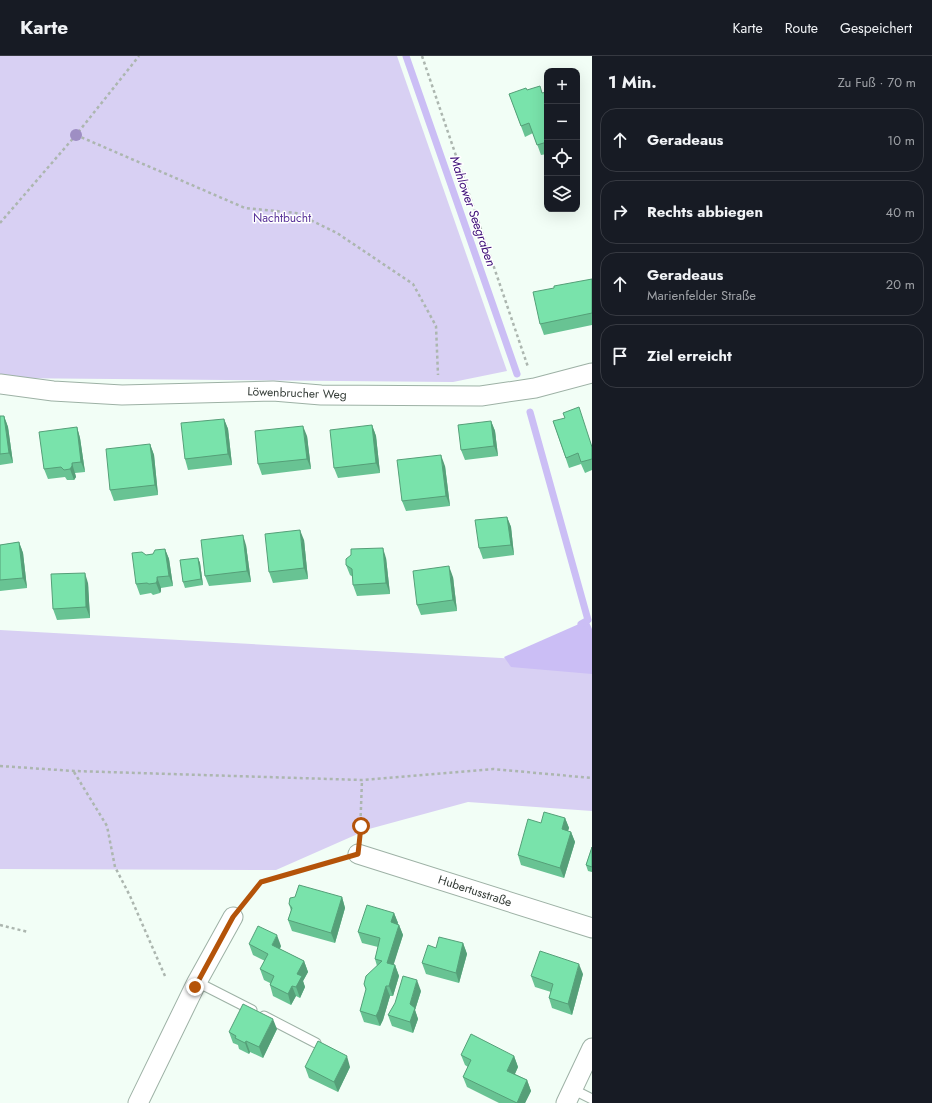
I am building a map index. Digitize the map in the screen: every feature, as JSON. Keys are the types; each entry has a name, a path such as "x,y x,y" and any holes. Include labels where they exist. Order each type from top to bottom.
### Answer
{"street":[{"name":"Löwenbrucher Weg","path":"0,384 52,391 122,395 273,391 321,395 438,397 481,396 535,388 592,373"},
{"name":"Hubertusstraße","path":"358,854 592,928"},
{"path":"138,1103 197,982 233,917"},
{"path":"569,1096 592,1048"}],"lane":[{"path":"197,982 316,1042"},
{"path":"569,1096 592,1099"}],"path":[{"path":"0,223 76,136 139,56"},
{"path":"422,56 528,368"},
{"path":"76,136 245,208 296,213 337,233 413,284 436,326 438,397"},
{"path":"0,766 74,771 362,780 493,769 592,778"},
{"path":"74,771 107,826 116,867 165,976"},
{"path":"233,917 261,882 358,854 362,780"},
{"path":"0,925 28,932"}],"green space":[{"name":"Nachtbucht","path":"0,56 397,56 507,371 453,382 0,378"},
{"path":"0,630 592,663 592,811 468,802 369,829 276,870 0,869"}],"shaded area":[{"path":"588,620 592,629 592,674 511,667 504,657"}],"building":[{"path":"540,86 542,93 544,93 544,143 537,145 529,123 521,126 509,94 526,88 527,90"},
{"path":"592,279 592,313 540,324 533,292 554,288 554,286"},
{"path":"579,407 592,447 592,459 581,462 578,453 566,458 553,421 565,418 563,413"},
{"path":"0,416 4,416 9,453 0,454"},
{"path":"224,419 228,454 185,459 181,423"},
{"path":"491,421 494,446 461,450 458,425"},
{"path":"372,425 376,463 334,468 330,430"},
{"path":"303,426 307,459 258,464 255,431"},
{"path":"77,427 81,462 72,463 70,469 64,470 61,467 44,469 39,432"},
{"path":"150,444 155,485 110,490 106,449"},
{"path":"441,455 446,496 402,501 397,460"},
{"path":"507,517 511,545 479,548 475,520"},
{"path":"300,530 304,568 269,572 265,534"},
{"path":"243,535 247,571 205,576 201,540"},
{"path":"19,542 23,578 0,580 0,545"},
{"path":"383,548 386,583 353,585 352,569 346,565 346,559 351,555 351,549"},
{"path":"165,549 169,576 157,577 156,583 136,584 132,553 142,552 146,555 153,554 155,550"},
{"path":"198,558 201,579 183,582 180,560"},
{"path":"449,566 453,600 417,605 413,571"},
{"path":"85,573 86,607 53,609 51,574"},
{"path":"544,812 565,818 562,829 571,832 560,868 518,855 528,819 541,823"},
{"path":"592,847 592,867 586,865"},
{"path":"299,885 342,897 331,933 288,920 292,908 289,904 290,898 295,897"},
{"path":"367,905 394,913 391,922 399,925 387,963 395,965 389,986 386,986 376,1016 360,1011 366,989 364,984 366,976 382,961 375,959 380,938 358,932"},
{"path":"258,926 277,935 272,945 304,961 297,974 302,976 296,987 292,986 288,994 270,985 274,976 260,969 268,954 249,944"},
{"path":"439,937 463,943 456,973 422,963 428,945 436,948"},
{"path":"540,951 579,964 568,1004 549,998 553,984 531,976"},
{"path":"403,976 417,980 410,1004 415,1008 410,1022 388,1015 395,1003"},
{"path":"243,1004 273,1019 259,1047 235,1038 236,1036 229,1032"},
{"path":"471,1034 514,1056 507,1071 527,1080 517,1103 463,1077 471,1060 461,1055"},
{"path":"318,1041 347,1056 334,1082 305,1067"}],"waterway":[{"name":"Mahlower Seegraben","path":"406,56 517,374"},
{"name":"Mahlower Seegraben","path":"530,412 588,620 581,624"}],"route":[{"path":"195,987 233,917 261,882 358,854 361,826"}]}
